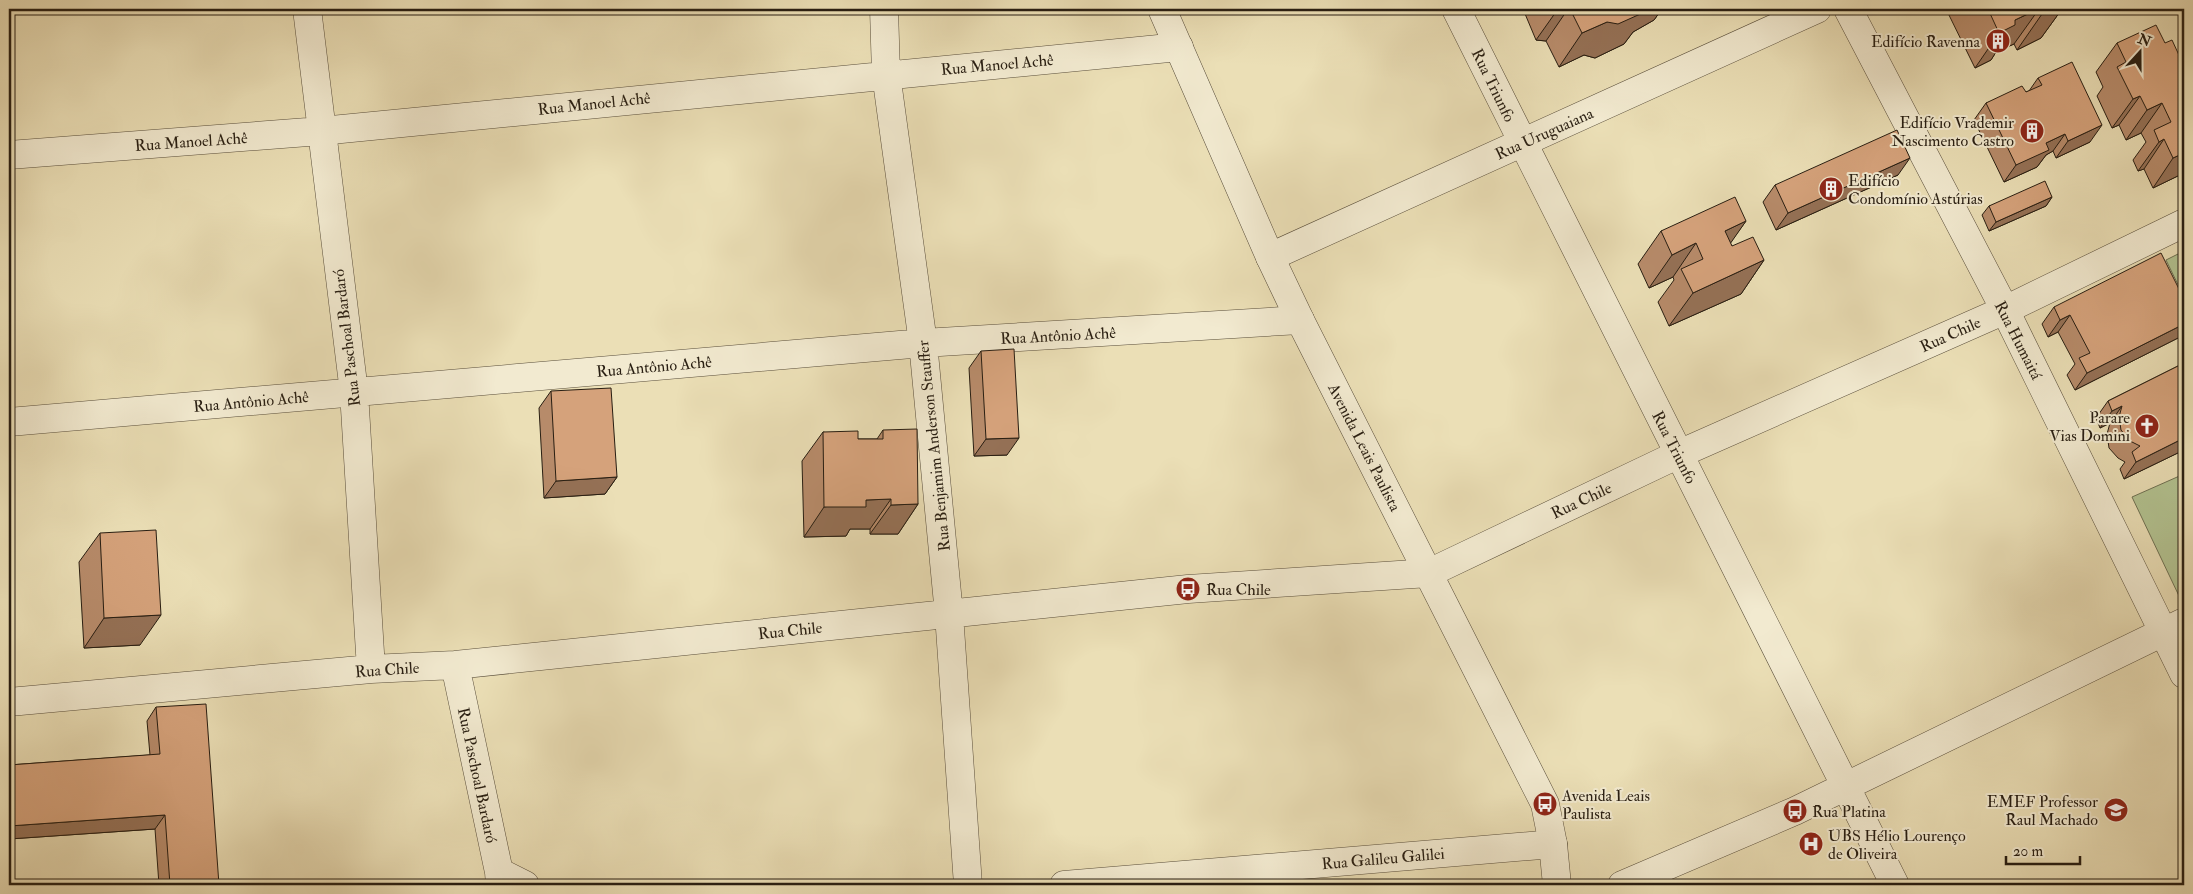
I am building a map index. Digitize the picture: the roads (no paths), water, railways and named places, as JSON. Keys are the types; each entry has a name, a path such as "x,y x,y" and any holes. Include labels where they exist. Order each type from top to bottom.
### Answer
{"street":[{"name":"Rua Paschoal Bardaró","path":"307,9 354,392 371,669"},
{"name":"Rua Benjamim Anderson Stauffer","path":"884,9 886,74 923,343 949,614 968,885"},
{"name":"Avenida Leais Paulista","path":"1162,9 1270,257 1300,320 1545,804 1553,844 1557,885"},
{"name":"Rua Triunfo","path":"1456,9 1895,885"},
{"name":"Rua Uruguaiana","path":"1270,257 1817,9"},
{"name":"Rua Humaitá","path":"1848,9 2005,310 2174,627 2184,674"},
{"name":"Rua Manoel Achê","path":"9,155 321,131 886,74 1179,47"},
{"name":"Rua Chile","path":"9,702 371,669 455,665 1188,589 1429,572 1679,454 2005,310 2184,223"},
{"name":"Rua Antônio Achê","path":"9,422 923,343 1300,320"},
{"path":"1622,885 1795,812 2174,627"},
{"name":"Rua Paschoal Bardaró","path":"455,665 499,878"},
{"name":"Rua Galileu Galilei","path":"1064,885 1553,844"},
{"path":"499,878 525,885"}],"place":[{"name":"Edifício Ravenna","path":"1998,41"},
{"name":"Edifício Vrademir Nascimento Castro","path":"2032,131"},
{"name":"Edifício Condomínio Astúrias","path":"1831,189"},
{"name":"Parare Vias Domini","path":"2147,426"},
{"name":"Rua Chile","path":"1188,589"},
{"name":"Avenida Leais Paulista","path":"1545,804"},
{"name":"EMEF Professor Raul Machado","path":"2116,810"},
{"name":"Rua Platina","path":"1795,811"},
{"name":"UBS Hélio Lourenço de Oliveira","path":"1811,844"}]}
